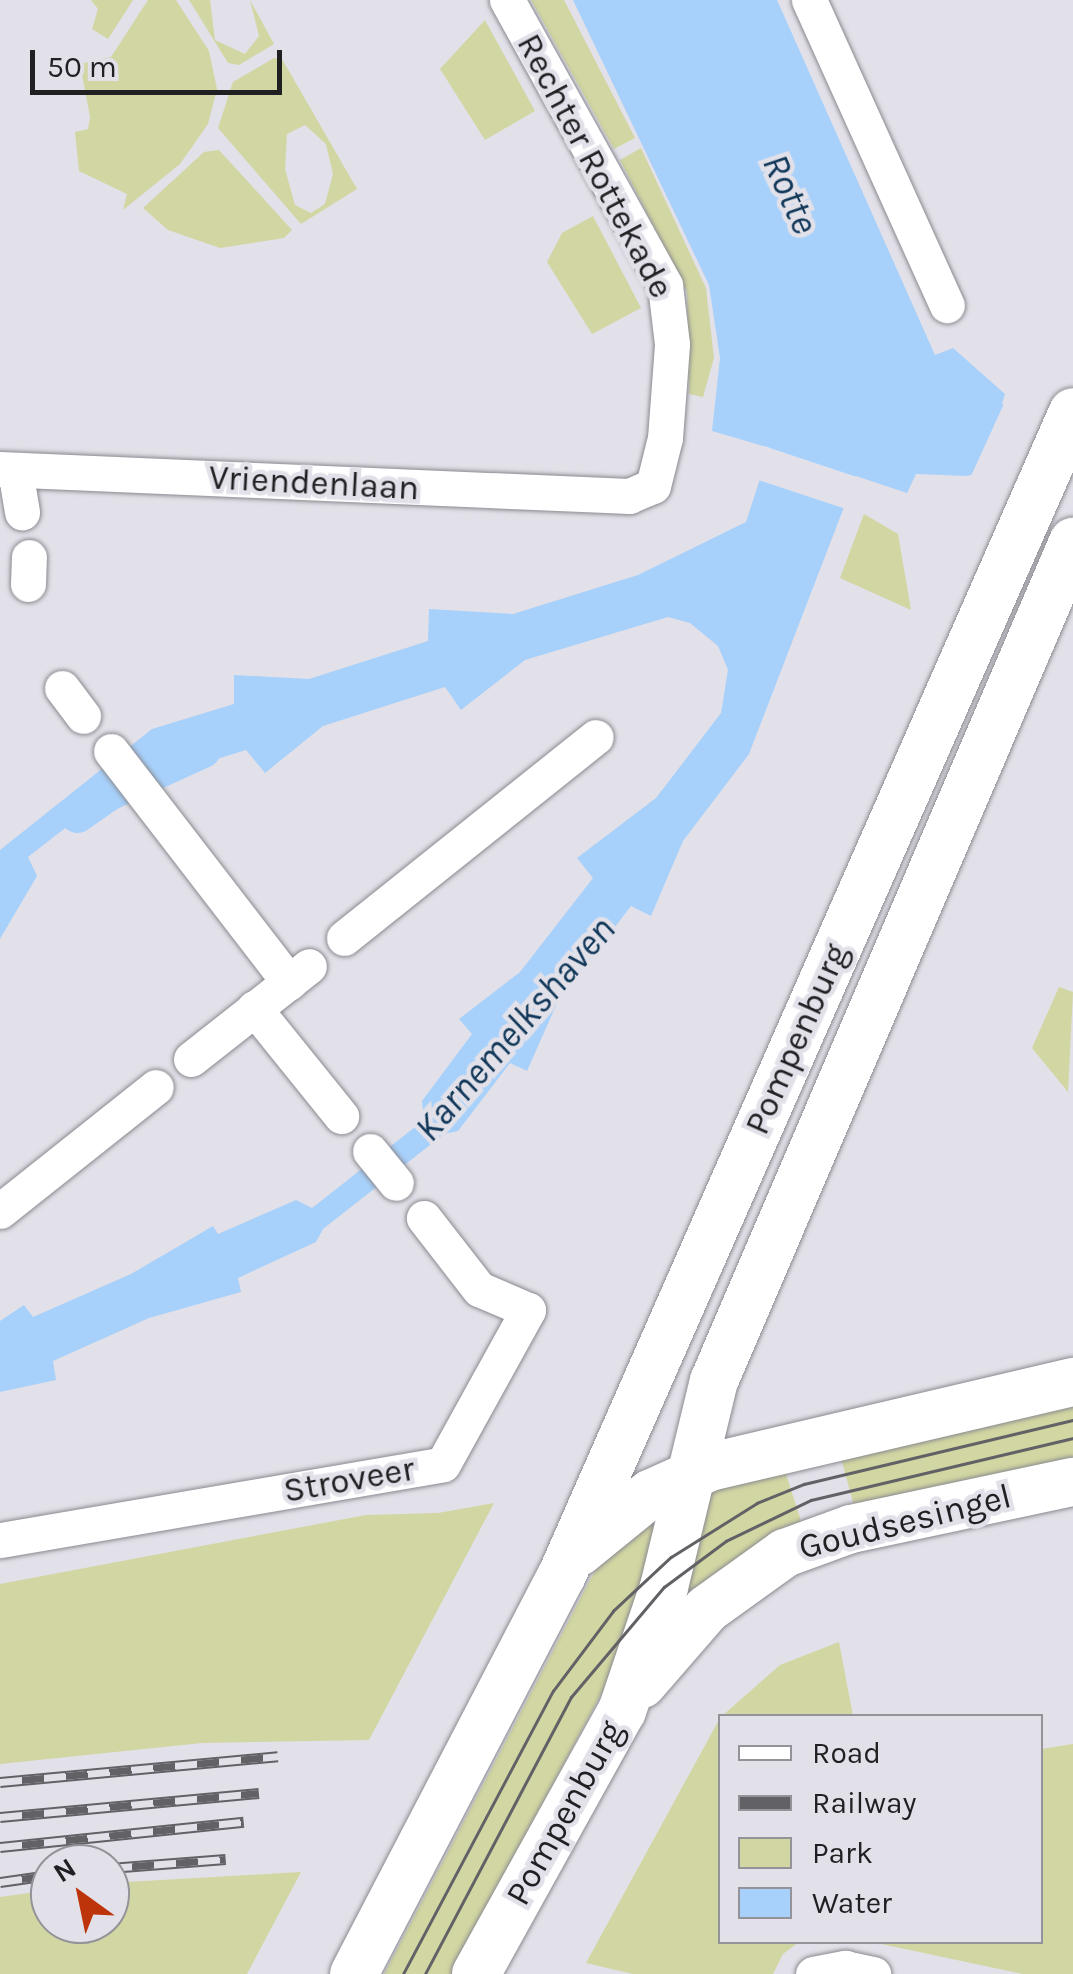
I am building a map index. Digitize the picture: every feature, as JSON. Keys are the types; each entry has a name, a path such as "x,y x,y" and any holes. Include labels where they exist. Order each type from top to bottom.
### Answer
{"street":[{"name":"Rechter Rottekade","path":"507,0 668,298 672,344 665,438 653,486 629,496"},
{"path":"809,0 947,305"},
{"name":"Pompenburg","path":"354,1974 562,1574 1036,504 1068,423"},
{"name":"Vriendenlaan","path":"8,470 629,496"},
{"path":"8,470 22,512"},
{"name":"Pompenburg","path":"476,1974 622,1711 664,1586 714,1381 1073,542"},
{"path":"344,938 596,737"},
{"path":"110,752 299,974 191,1059"},
{"path":"254,1008 341,1116"},
{"path":"0,1211 156,1087"},
{"path":"370,1151 396,1184"},
{"name":"Stroveer","path":"0,1540 443,1464 528,1310 478,1289 424,1218"},
{"path":"692,1474 1073,1382"},
{"name":"Pompenburg","path":"562,1574 601,1528 692,1474"},
{"name":"Goudsesingel","path":"622,1711 694,1620 771,1559 851,1529 1073,1482"},
{"path":"813,1974 844,1968 873,1974"}],"green space":[{"path":"91,0 133,0 108,39 92,29 98,9"},
{"path":"148,0 176,0 209,51 217,89 208,124 180,164 123,210 127,194 79,171 75,132 88,129 90,117 80,64 111,57"},
{"path":"189,0 210,0 215,40 245,54 259,36 250,0 274,44 239,65 228,63"},
{"path":"531,0 564,0 635,138 614,149"},
{"path":"485,20 535,111 485,140 440,69"},
{"path":"274,58 282,59 357,189 301,224 218,128 233,82","holes":["305,125 326,144 333,174 325,204 311,213 295,205 285,169 287,134"]},
{"path":"641,148 706,288 714,358 703,397 689,394 687,292 620,160"},
{"path":"219,150 292,230 284,238 220,248 168,230 143,208 204,152"},
{"path":"593,216 641,308 592,334 547,262 562,233"},
{"path":"864,514 898,534 911,610 840,578"},
{"path":"1059,987 1073,992 1068,1092 1032,1048"},
{"path":"1073,1403 1073,1470 855,1509 840,1455"},
{"path":"783,1465 803,1527 673,1616 709,1483"},
{"path":"494,1503 369,1740 202,1743 0,1764 0,1584 366,1515 438,1513"},
{"path":"658,1516 663,1520 604,1689 451,1974 384,1974 591,1578 603,1559"},
{"path":"839,1642 853,1714 724,1714 780,1665"},
{"path":"718,1722 718,1944 796,1944 783,1954 773,1974 633,1974 586,1963"},
{"path":"1073,1744 1073,1974 1023,1974 881,1944 1043,1944 1043,1749"},
{"path":"301,1872 247,1974 0,1974 0,1897 30,1893 30,1944 130,1944 130,1882"}],"water":[{"name":"Rotte","path":"573,0 777,0 935,355 953,348 1005,394 1002,404 1073,444 967,476 916,474 907,493 856,476 749,754 683,841 651,916 631,906 558,1001 527,1071 510,1063 458,1131 444,1134 323,1229 316,1242 238,1278 241,1292 149,1318 53,1361 56,1380 0,1392 0,1321 24,1305 33,1317 131,1274 213,1226 218,1234 296,1200 312,1208 424,1120 422,1101 472,1034 459,1019 520,972 593,878 577,858 656,798 721,713 728,670 718,646 690,623 668,617 525,660 461,710 445,687 323,726 265,773 246,750 169,774 150,762 28,857 37,876 0,939 0,850 152,729 234,704 234,675 309,679 428,641 429,609 513,614 638,575 746,522 770,448 712,431 720,358 709,285"}],"pier":[{"path":"1007,397 1015,410 1073,441 1073,525 986,476 971,476"},
{"path":"764,446 860,478 849,510 755,479"}],"waterway":[{"name":"Karnemelkshaven","path":"77,815 108,793 203,750"}],"tram line":[{"path":"403,1974 553,1691 613,1611 671,1557 757,1503 804,1484 1073,1420"},
{"path":"425,1974 571,1697 664,1587 726,1541 811,1500 1073,1438"}],"railway":[{"path":"0,1782 278,1756"},
{"path":"0,1817 259,1793"},
{"path":"0,1847 244,1822"},
{"path":"130,1866 226,1859"},
{"path":"0,1882 30,1878"}]}
